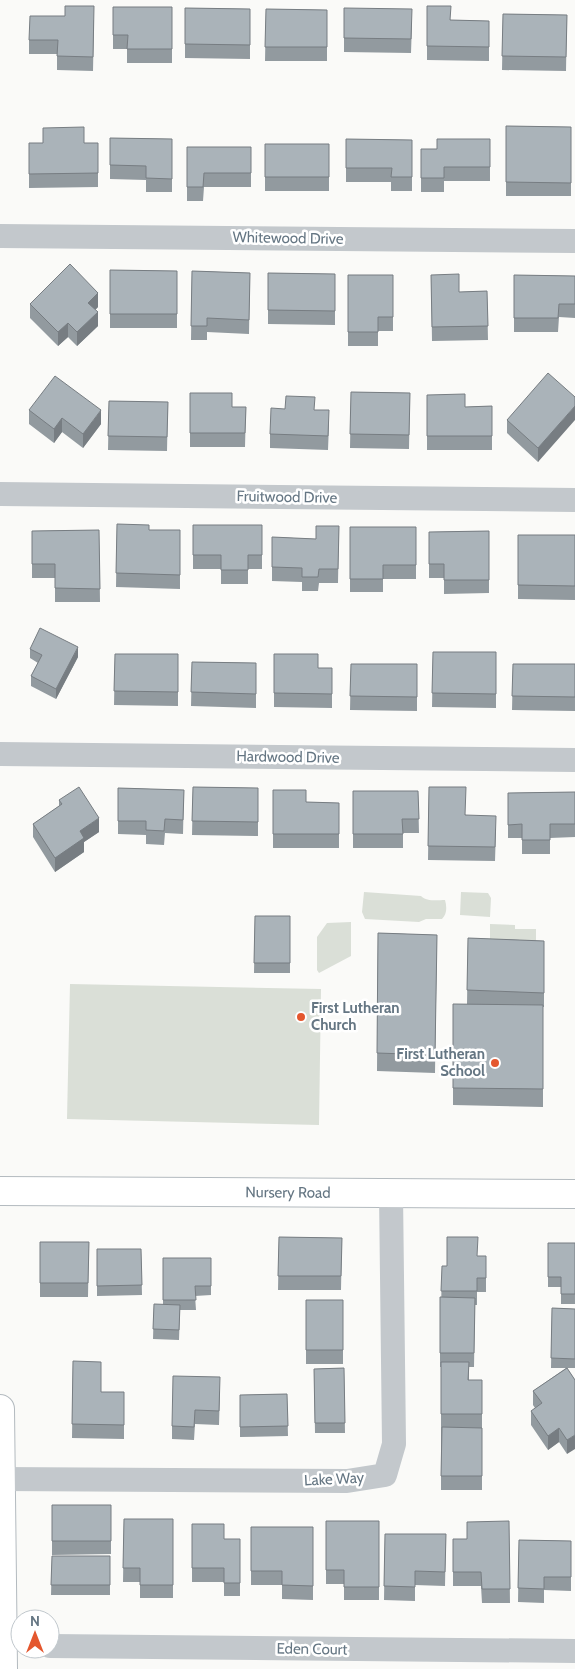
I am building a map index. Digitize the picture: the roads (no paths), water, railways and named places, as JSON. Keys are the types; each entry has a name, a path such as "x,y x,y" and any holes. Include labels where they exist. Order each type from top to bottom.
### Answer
{"street":[{"name":"Whitewood Drive","path":"0,236 575,241"},
{"name":"Fruitwood Drive","path":"0,494 575,500"},
{"name":"Hardwood Drive","path":"0,754 575,760"},
{"name":"Nursery Road","path":"0,1191 575,1194"},
{"name":"Lake Way","path":"1,1480 347,1481 385,1475 394,1444 391,1193"},
{"path":"0,1409 1,1480 9,1654"},
{"name":"Eden Court","path":"60,1646 575,1651"}],"place":[{"name":"First Lutheran Church","path":"301,1017"},
{"name":"First Lutheran School","path":"495,1063"}]}
